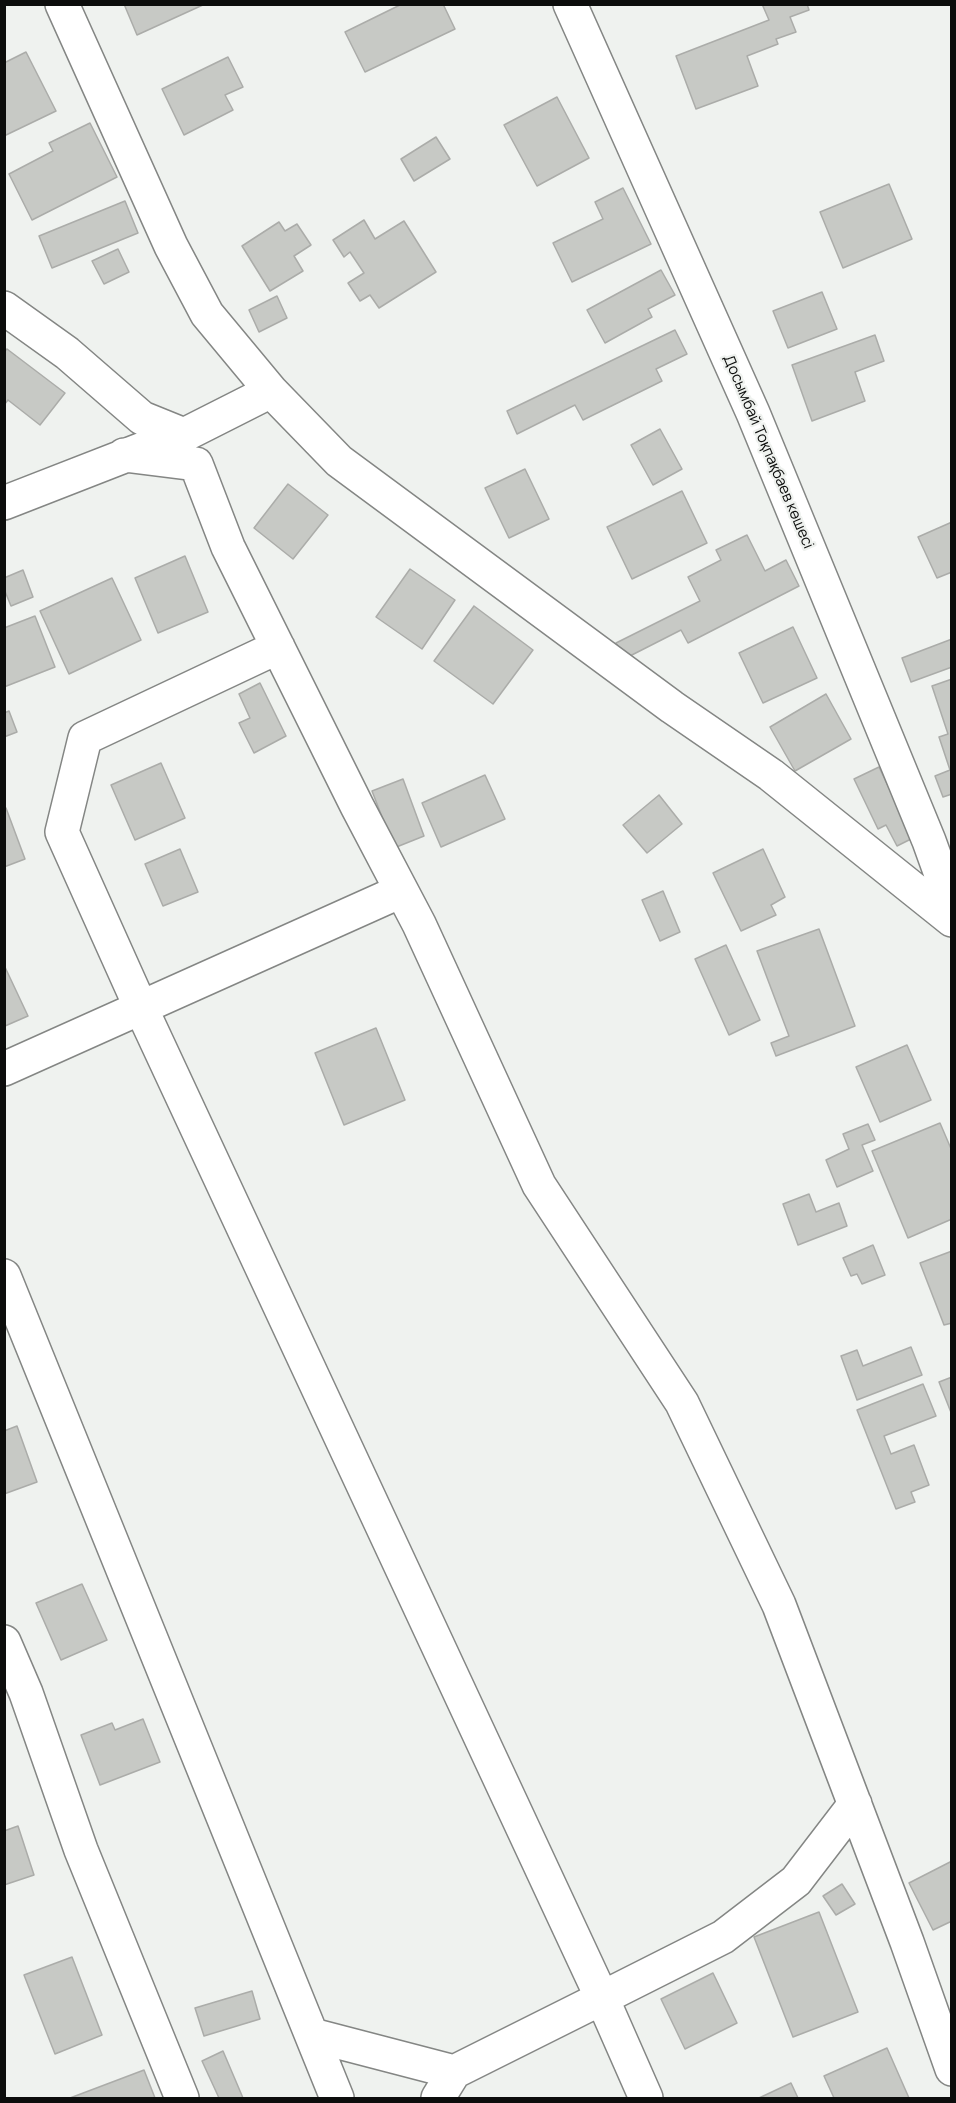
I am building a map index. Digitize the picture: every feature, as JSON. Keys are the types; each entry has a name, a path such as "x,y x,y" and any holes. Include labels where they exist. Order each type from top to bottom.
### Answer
{"street":[{"path":"62,4 171,246 207,314 271,391 339,460 672,706 771,775 951,920"},
{"name":"Досымбай Тоқпақбаев көшесі","path":"570,4 753,413 929,841 951,905"},
{"path":"4,308 67,353 142,418 184,435"},
{"path":"4,502 124,455 184,435 271,391"},
{"path":"124,455 196,464 228,547 419,924 539,1185 682,1403 779,1605 907,1942 951,2069"},
{"path":"278,647 85,738 62,832 141,1008 602,1998 646,2098"},
{"path":"4,1069 401,891"},
{"path":"4,1276 337,2098"},
{"path":"4,1642 26,1693 81,1850 182,2098"},
{"path":"312,2035 446,2085 602,1998 723,1937 796,1881 855,1804"}],"building":[{"path":"124,4 205,4 137,35"},
{"path":"402,4 443,4 455,29 365,72 345,32"},
{"path":"762,4 807,4 809,10 790,17 796,32 776,39 778,44 747,56 758,86 696,109 676,56 769,20"},
{"path":"26,52 56,111 4,136 4,63"},
{"path":"228,57 243,87 225,95 233,110 184,135 162,89"},
{"path":"557,97 589,158 537,186 504,125"},
{"path":"90,123 117,177 32,220 9,174 53,151 49,143"},
{"path":"436,137 450,159 414,181 401,159"},
{"path":"889,184 912,239 843,268 820,212"},
{"path":"623,188 651,244 572,282 553,243 603,219 595,202"},
{"path":"125,201 138,233 52,268 39,236"},
{"path":"364,220 375,239 404,221 436,272 379,308 370,295 360,301 348,283 364,273 350,252 344,257 333,240"},
{"path":"279,222 285,231 297,224 311,245 294,256 303,271 270,291 242,246"},
{"path":"118,249 129,272 104,284 92,261"},
{"path":"661,270 675,295 648,309 652,317 605,343 587,310"},
{"path":"822,292 837,329 788,348 773,311"},
{"path":"277,296 287,318 259,332 249,310"},
{"path":"675,330 687,354 656,369 662,381 583,420 575,405 517,434 507,411"},
{"path":"875,335 884,361 855,372 865,401 812,421 792,365"},
{"path":"7,349 65,393 40,425 8,400 4,405 4,352"},
{"path":"660,429 682,469 653,485 631,445"},
{"path":"525,469 549,519 509,538 485,488"},
{"path":"288,484 328,515 293,559 254,528"},
{"path":"682,491 707,543 632,579 607,527"},
{"path":"952,522 952,572 937,578 918,537"},
{"path":"747,535 765,571 786,560 799,586 688,643 681,630 624,659 616,643 700,601 688,577 721,560 716,550"},
{"path":"185,556 208,612 158,633 135,578"},
{"path":"410,569 455,600 422,649 376,617"},
{"path":"23,570 33,597 11,606 4,589 4,578"},
{"path":"112,578 141,640 69,674 40,611"},
{"path":"474,606 533,650 493,704 434,661"},
{"path":"35,616 55,667 4,687 4,628"},
{"path":"793,627 817,678 763,703 739,653"},
{"path":"952,639 952,667 911,682 902,658"},
{"path":"952,679 952,794 943,797 935,776 950,770 939,737 948,734 932,686"},
{"path":"260,683 286,736 254,753 239,723 250,718 239,694"},
{"path":"826,694 851,739 795,771 770,727"},
{"path":"9,711 17,732 4,737 4,713"},
{"path":"161,763 185,818 135,840 111,785"},
{"path":"879,767 913,838 897,846 886,825 878,829 854,779"},
{"path":"485,775 505,819 441,847 422,803"},
{"path":"403,779 424,836 394,848 372,791"},
{"path":"659,795 682,824 647,853 623,825"},
{"path":"6,808 25,859 4,867 4,809"},
{"path":"180,849 198,892 163,906 145,864"},
{"path":"763,849 785,897 771,905 776,915 741,931 713,873"},
{"path":"663,891 680,932 660,941 642,900"},
{"path":"819,929 855,1026 776,1056 771,1043 789,1036 757,951"},
{"path":"726,945 760,1020 729,1035 695,959"},
{"path":"4,965 28,1016 5,1026 4,1024"},
{"path":"376,1028 405,1100 344,1125 315,1053"},
{"path":"907,1045 931,1100 880,1122 856,1067"},
{"path":"940,1123 952,1151 952,1219 908,1238 872,1151"},
{"path":"868,1124 875,1140 862,1145 873,1171 837,1187 826,1160 849,1149 843,1134"},
{"path":"809,1194 816,1212 839,1203 847,1226 798,1245 783,1204"},
{"path":"873,1245 885,1275 862,1284 857,1274 851,1276 843,1258"},
{"path":"952,1251 952,1323 944,1325 920,1263"},
{"path":"911,1347 922,1375 857,1400 841,1356 857,1350 863,1366"},
{"path":"952,1377 952,1415 939,1382"},
{"path":"923,1384 936,1416 884,1436 891,1454 914,1445 929,1485 911,1492 915,1502 896,1509 857,1410"},
{"path":"17,1426 37,1482 4,1494 4,1431"},
{"path":"82,1584 107,1640 61,1660 36,1603"},
{"path":"143,1719 160,1762 100,1785 81,1735 112,1723 115,1730"},
{"path":"18,1826 34,1875 4,1885 4,1831"},
{"path":"952,1861 952,1921 933,1930 909,1883"},
{"path":"842,1884 855,1904 836,1915 823,1896"},
{"path":"819,1912 858,2012 793,2037 754,1937"},
{"path":"72,1957 102,2035 55,2054 24,1975"},
{"path":"713,1973 737,2023 685,2049 661,1999"},
{"path":"252,1991 260,2019 204,2036 195,2008"},
{"path":"887,2048 909,2098 834,2098 824,2076"},
{"path":"223,2051 243,2098 219,2098 202,2061"},
{"path":"144,2070 155,2098 70,2098"},
{"path":"791,2083 798,2098 759,2098"}]}
